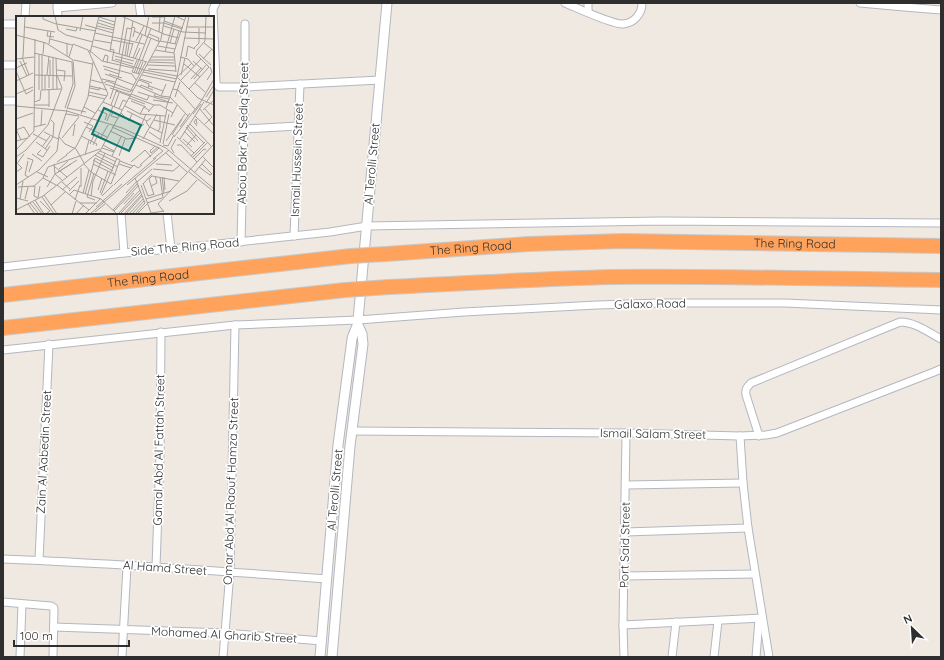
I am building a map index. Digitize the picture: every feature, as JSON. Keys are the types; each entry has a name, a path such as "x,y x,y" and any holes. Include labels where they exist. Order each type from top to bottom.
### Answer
{"highway":[{"name":"The Ring Road","path":"3,295 351,256 520,244 670,241 941,246"},
{"path":"3,328 345,290 500,281 714,277 941,280"}],"street":[{"path":"25,16 26,3"},
{"path":"58,16 57,6 112,3"},
{"path":"139,3 141,16"},
{"path":"213,16 213,8 216,3"},
{"name":"Al Terolli Street","path":"320,657 339,440 352,339 358,323 387,3"},
{"path":"565,3 614,23 623,24 631,22 638,16 642,8 642,3"},
{"path":"588,3 588,12"},
{"path":"860,3 931,6 941,10"},
{"path":"3,24 16,24"},
{"name":"Abou Bakr Al Sediq Street","path":"241,242 245,24"},
{"path":"214,27 217,85 219,87 380,80"},
{"path":"3,65 16,65"},
{"name":"Ismail Hussein Street","path":"294,236 300,84"},
{"path":"3,101 16,101"},
{"path":"244,130 298,126"},
{"path":"121,214 124,253"},
{"path":"167,214 171,250"},
{"name":"Side The Ring Road","path":"3,267 124,253 171,250 330,232 367,226 660,221 941,223"},
{"name":"Galaxo Road","path":"358,323 464,312 660,303 786,303 941,310"},
{"path":"760,436 746,395 747,386 751,383 900,322 913,324 941,339"},
{"path":"3,350 235,325 358,323"},
{"name":"Al Terolli Street","path":"332,657 350,446 363,344 362,334 358,323"},
{"name":"Omar Abd Al Raouf Hamza Street","path":"223,657 230,572 235,325"},
{"name":"Gamal Abd Al Fattah Street","path":"156,567 162,332"},
{"name":"Zain Al Aabedin Street","path":"39,560 49,344"},
{"name":"Ismail Salam Street","path":"352,431 626,433 760,436 777,433 941,369"},
{"name":"Port Said Street","path":"624,657 623,625 626,433"},
{"path":"740,436 748,528 761,618 769,657"},
{"path":"626,485 743,483"},
{"path":"625,532 748,528"},
{"name":"Al Hamd Street","path":"3,559 156,567 327,579"},
{"path":"122,657 127,566"},
{"path":"624,576 755,574"},
{"path":"3,602 53,607 55,609 53,657"},
{"path":"20,657 22,604"},
{"path":"623,625 761,618"},
{"path":"756,657 761,618"},
{"path":"714,657 718,621"},
{"path":"672,657 676,622"},
{"name":"Mohamed Al Gharib Street","path":"54,627 225,633 322,641"}]}
